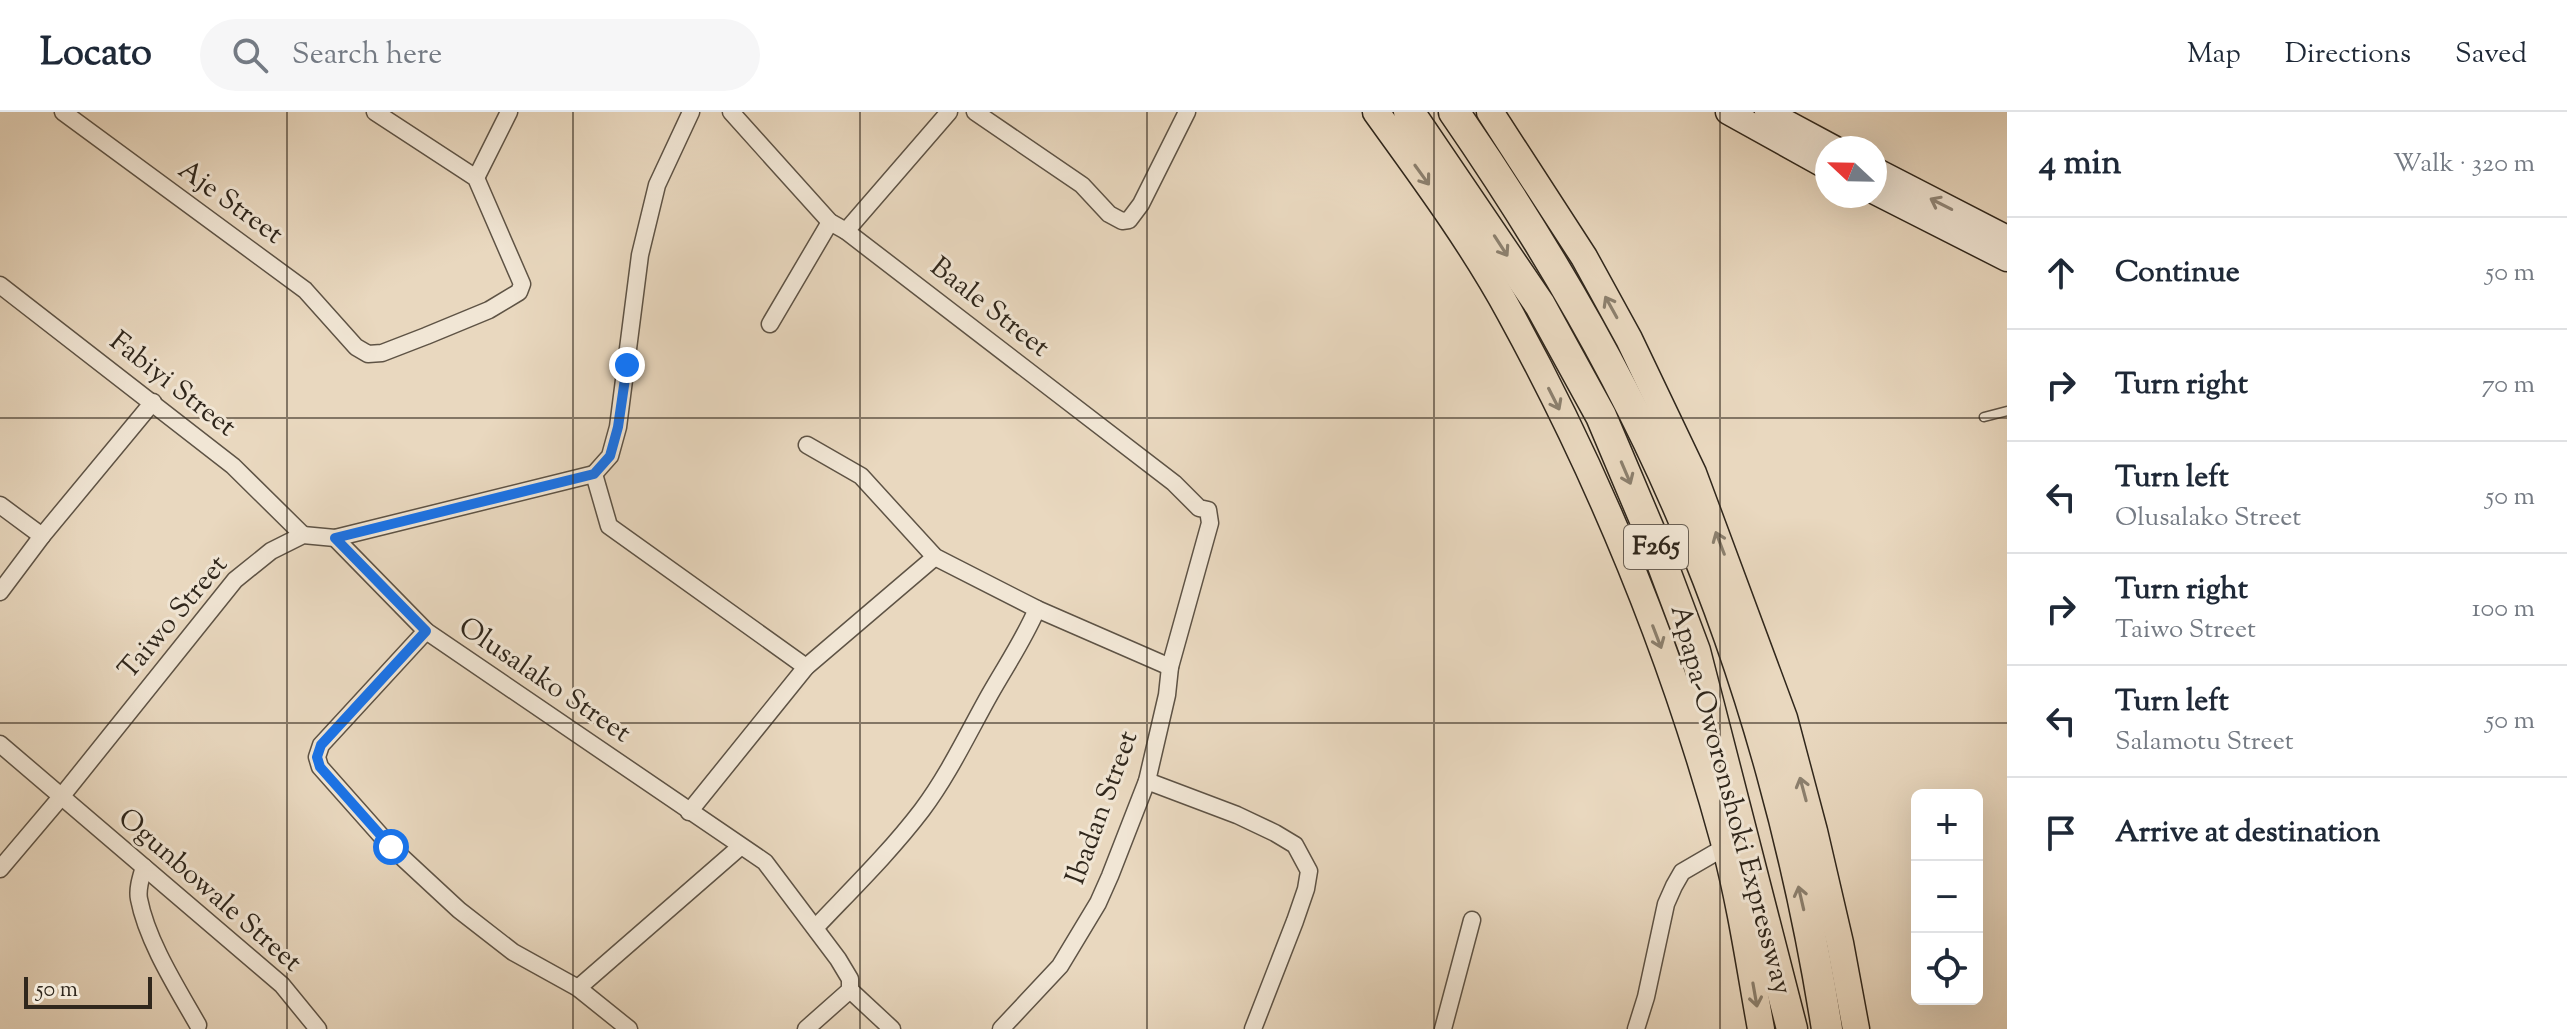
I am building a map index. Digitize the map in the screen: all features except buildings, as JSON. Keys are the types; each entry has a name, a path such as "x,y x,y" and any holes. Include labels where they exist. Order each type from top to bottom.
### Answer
{"highway":[{"name":"Apapa-Oworonshoki Expressway","path":"1409,112 1540,305 1601,416 1653,539 1695,651 1792,1029"},
{"name":"Apapa-Oworonshoki Expressway","path":"1454,112 1507,188 1567,287 1626,397 1685,523 1729,636 1770,768 1818,974 1827,1029"}],"main road":[{"name":"Apapa-Oworonshoki Expressway","path":"1376,112 1448,212 1509,311 1613,523 1684,707 1725,847 1761,1029"},
{"path":"1490,112 1584,257 1629,339 1693,473 1784,718 1840,943 1856,1029"}],"street":[{"name":"Aje Street","path":"63,112 305,290 356,347 368,354 382,353 489,310 519,292 522,284 519,275 476,178"},
{"path":"375,112 476,178 509,112"},
{"path":"303,535 335,538 594,474 610,456 618,427 640,255 657,185 691,112"},
{"name":"Baale Street","path":"731,112 830,222 846,231 1174,483 1199,508 1208,510 1210,523 1205,538"},
{"path":"846,231 949,112"},
{"path":"975,112 1082,185 1109,214 1122,221 1129,220 1141,204 1187,112"},
{"path":"1728,112 1815,160"},
{"path":"1767,112 1815,138"},
{"path":"1887,176 2007,238"},
{"path":"1887,198 2007,259"},
{"path":"770,324 830,222"},
{"name":"Fabiyi Street","path":"0,285 233,466 303,535"},
{"path":"0,592 42,536 153,402"},
{"path":"807,445 861,476 935,557 1037,609 1170,667"},
{"path":"594,474 609,526 806,667"},
{"path":"0,505 42,536"},
{"name":"Taiwo Street","path":"0,869 235,580 271,551 303,535"},
{"name":"Olusalako Street","path":"335,538 426,631 765,862 816,927 850,979 850,990"},
{"name":"Ibadan Street","path":"1004,1026 1060,966 1098,903 1147,781 1167,695 1170,667 1205,538"},
{"path":"689,812 806,667 935,557"},
{"path":"816,927 892,848 924,808 949,771 1023,641 1037,609"},
{"path":"426,631 321,745 317,757 320,767 391,847 459,910 513,952 578,988 629,1029"},
{"name":"Ogunbowale Street","path":"0,744 282,985 318,1029"},
{"path":"1147,781 1275,833 1295,845 1309,871 1295,921 1253,1029"},
{"path":"578,988 740,847"},
{"path":"1636,1029 1666,904 1674,886 1682,872 1725,847"},
{"path":"144,867 138,896 169,973 198,1025"},
{"path":"1443,1029 1472,920"},
{"path":"806,1029 850,990 892,1029"}],"lane":[{"path":"1984,417 2007,411"}],"route":[{"path":"391,847 320,767 317,757 321,745 426,631 359,559 335,538 594,474 610,456 618,427 627,365"}]}
